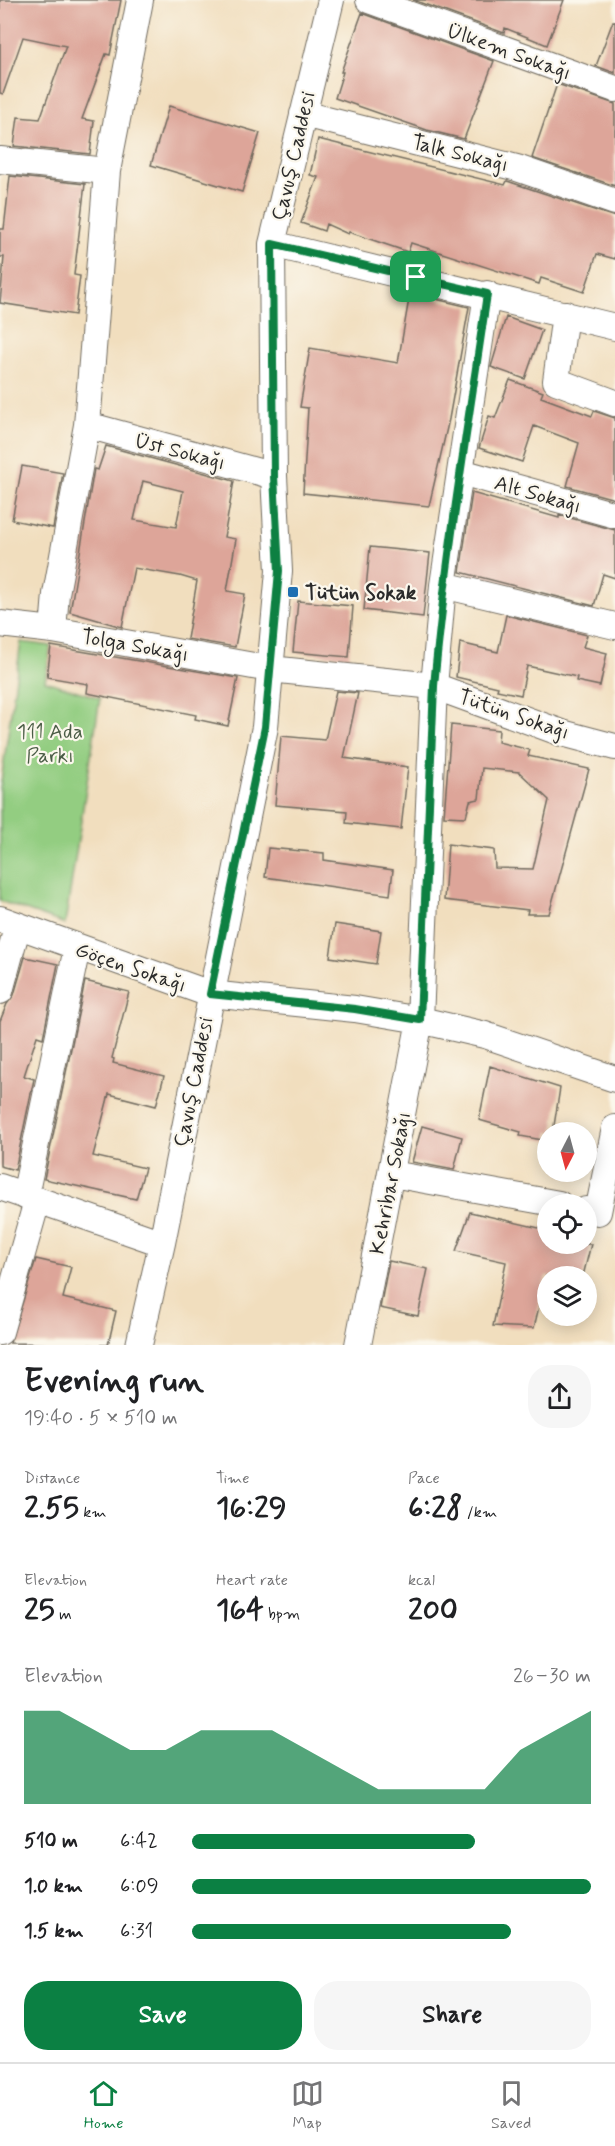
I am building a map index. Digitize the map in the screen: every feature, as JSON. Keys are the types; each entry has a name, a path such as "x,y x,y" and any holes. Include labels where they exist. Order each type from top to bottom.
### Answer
{"street":[{"path":"53,630 56,594 87,425 107,171 140,0"},
{"name":"Çavuş Caddesi","path":"139,1345 162,1243 265,727 279,571 274,476 272,244 331,0"},
{"name":"Ülkem Sokağı","path":"369,0 615,89"},
{"name":"Talk Sokağı","path":"303,114 517,168 615,202"},
{"path":"0,160 107,171"},
{"path":"272,244 487,294 615,327"},
{"name":"Kehribar Sokağı","path":"358,1345 420,1020 434,686 444,585 487,294"},
{"path":"566,314 556,381 615,403"},
{"name":"Üst Sokağı","path":"87,425 274,476"},
{"name":"Alt Sokağı","path":"461,472 615,515"},
{"path":"444,585 615,626"},
{"name":"Tolga Sokağı","path":"0,624 53,630 270,669"},
{"name":"Tütün Sokağı","path":"270,669 434,686 562,733 615,747"},
{"path":"0,991 9,924"},
{"name":"Göçen Sokağı","path":"9,924 210,994 355,1009 420,1020 485,1035 615,1079"},
{"path":"0,1332 31,1198 77,948"},
{"path":"597,1212 615,1128"},
{"path":"392,1174 537,1200"},
{"path":"0,1187 162,1243"}],"green space":[{"name":"111 Ada Parkı","path":"21,642 51,646 45,681 100,698 65,924 0,901 0,789"}],"building":[{"path":"0,0 121,0 110,55 106,54 82,119 94,121 90,154 14,146 18,117 40,119 66,46 23,37 3,94 0,93"},
{"path":"413,0 564,0 547,45 505,28 504,33"},
{"path":"362,13 494,61 464,139 427,130 335,98 343,72 341,72"},
{"path":"613,21 615,22 615,73 596,66"},
{"path":"557,84 615,104 615,186 532,158"},
{"path":"169,106 260,133 242,192 151,165"},
{"path":"318,139 505,185 507,181 615,217 615,259 597,254 584,292 541,278 539,284 411,243 408,252 349,232 348,234 326,224 324,231 301,223 318,177 310,175"},
{"path":"10,176 85,184 74,275 80,276 75,315 0,303 4,257 0,257 0,229 4,229"},
{"path":"410,293 469,307 449,419 429,506 303,493 308,408 300,407 310,348 398,363"},
{"path":"506,317 542,330 525,379 491,367"},
{"path":"510,380 543,392 541,397 592,416 594,411 615,418 615,499 567,486 579,443 534,426 522,462 479,448 489,416 495,418"},
{"path":"106,446 234,481 224,537 236,539 227,591 245,594 235,647 187,639 197,581 180,576 134,568 122,627 70,612 94,469 98,470","holes":["143,481 183,491 176,527 134,520"]},
{"path":"22,466 63,473 53,528 12,520"},
{"path":"472,493 559,518 559,515 615,530 615,578 603,574 594,606 460,572"},
{"path":"370,547 430,553 423,617 364,610"},
{"path":"298,601 353,606 349,657 293,652"},
{"path":"506,615 587,635 583,647 607,653 600,686 576,681 577,677 527,666 521,695 456,677 460,643 498,652"},
{"path":"51,646 238,678 228,726 195,719 196,715 87,693 88,684 47,677"},
{"path":"336,691 358,693 344,758 408,767 401,829 346,823 347,811 275,805 281,736 325,740"},
{"path":"451,725 499,730 498,742 530,750 528,756 589,769 549,914 527,914 528,910 444,900 448,844 494,850 495,868 533,869 549,800 519,772 482,768 479,799 470,801 466,817 444,816"},
{"path":"268,848 324,853 324,860 393,870 390,895 265,877"},
{"path":"335,924 381,931 376,964 330,957"},
{"path":"25,957 58,964 43,1038 37,1036 24,1076 34,1079 15,1170 0,1166 0,1021 7,1004 14,995"},
{"path":"85,981 129,992 112,1058 113,1063 164,1076 156,1106 109,1094 93,1156 145,1168 136,1199 44,1179"},
{"path":"490,1066 560,1088 555,1122 537,1122 537,1139 520,1136 521,1132 479,1120"},
{"path":"422,1126 462,1137 454,1170 412,1162"},
{"path":"470,1212 537,1227 537,1254 588,1254 586,1266 537,1266 537,1315 534,1328 493,1326 506,1262 456,1251"},
{"path":"36,1259 71,1267 63,1298 116,1311 108,1345 10,1343"},
{"path":"389,1261 428,1269 418,1316 380,1308"}],"place":[{"name":"Tütün Sokak","path":"293,592"}],"route":[{"path":"272,244 416,277 487,294 444,585 434,686 420,1020 355,1009 210,994 265,727 279,571 274,476 272,244"}]}
